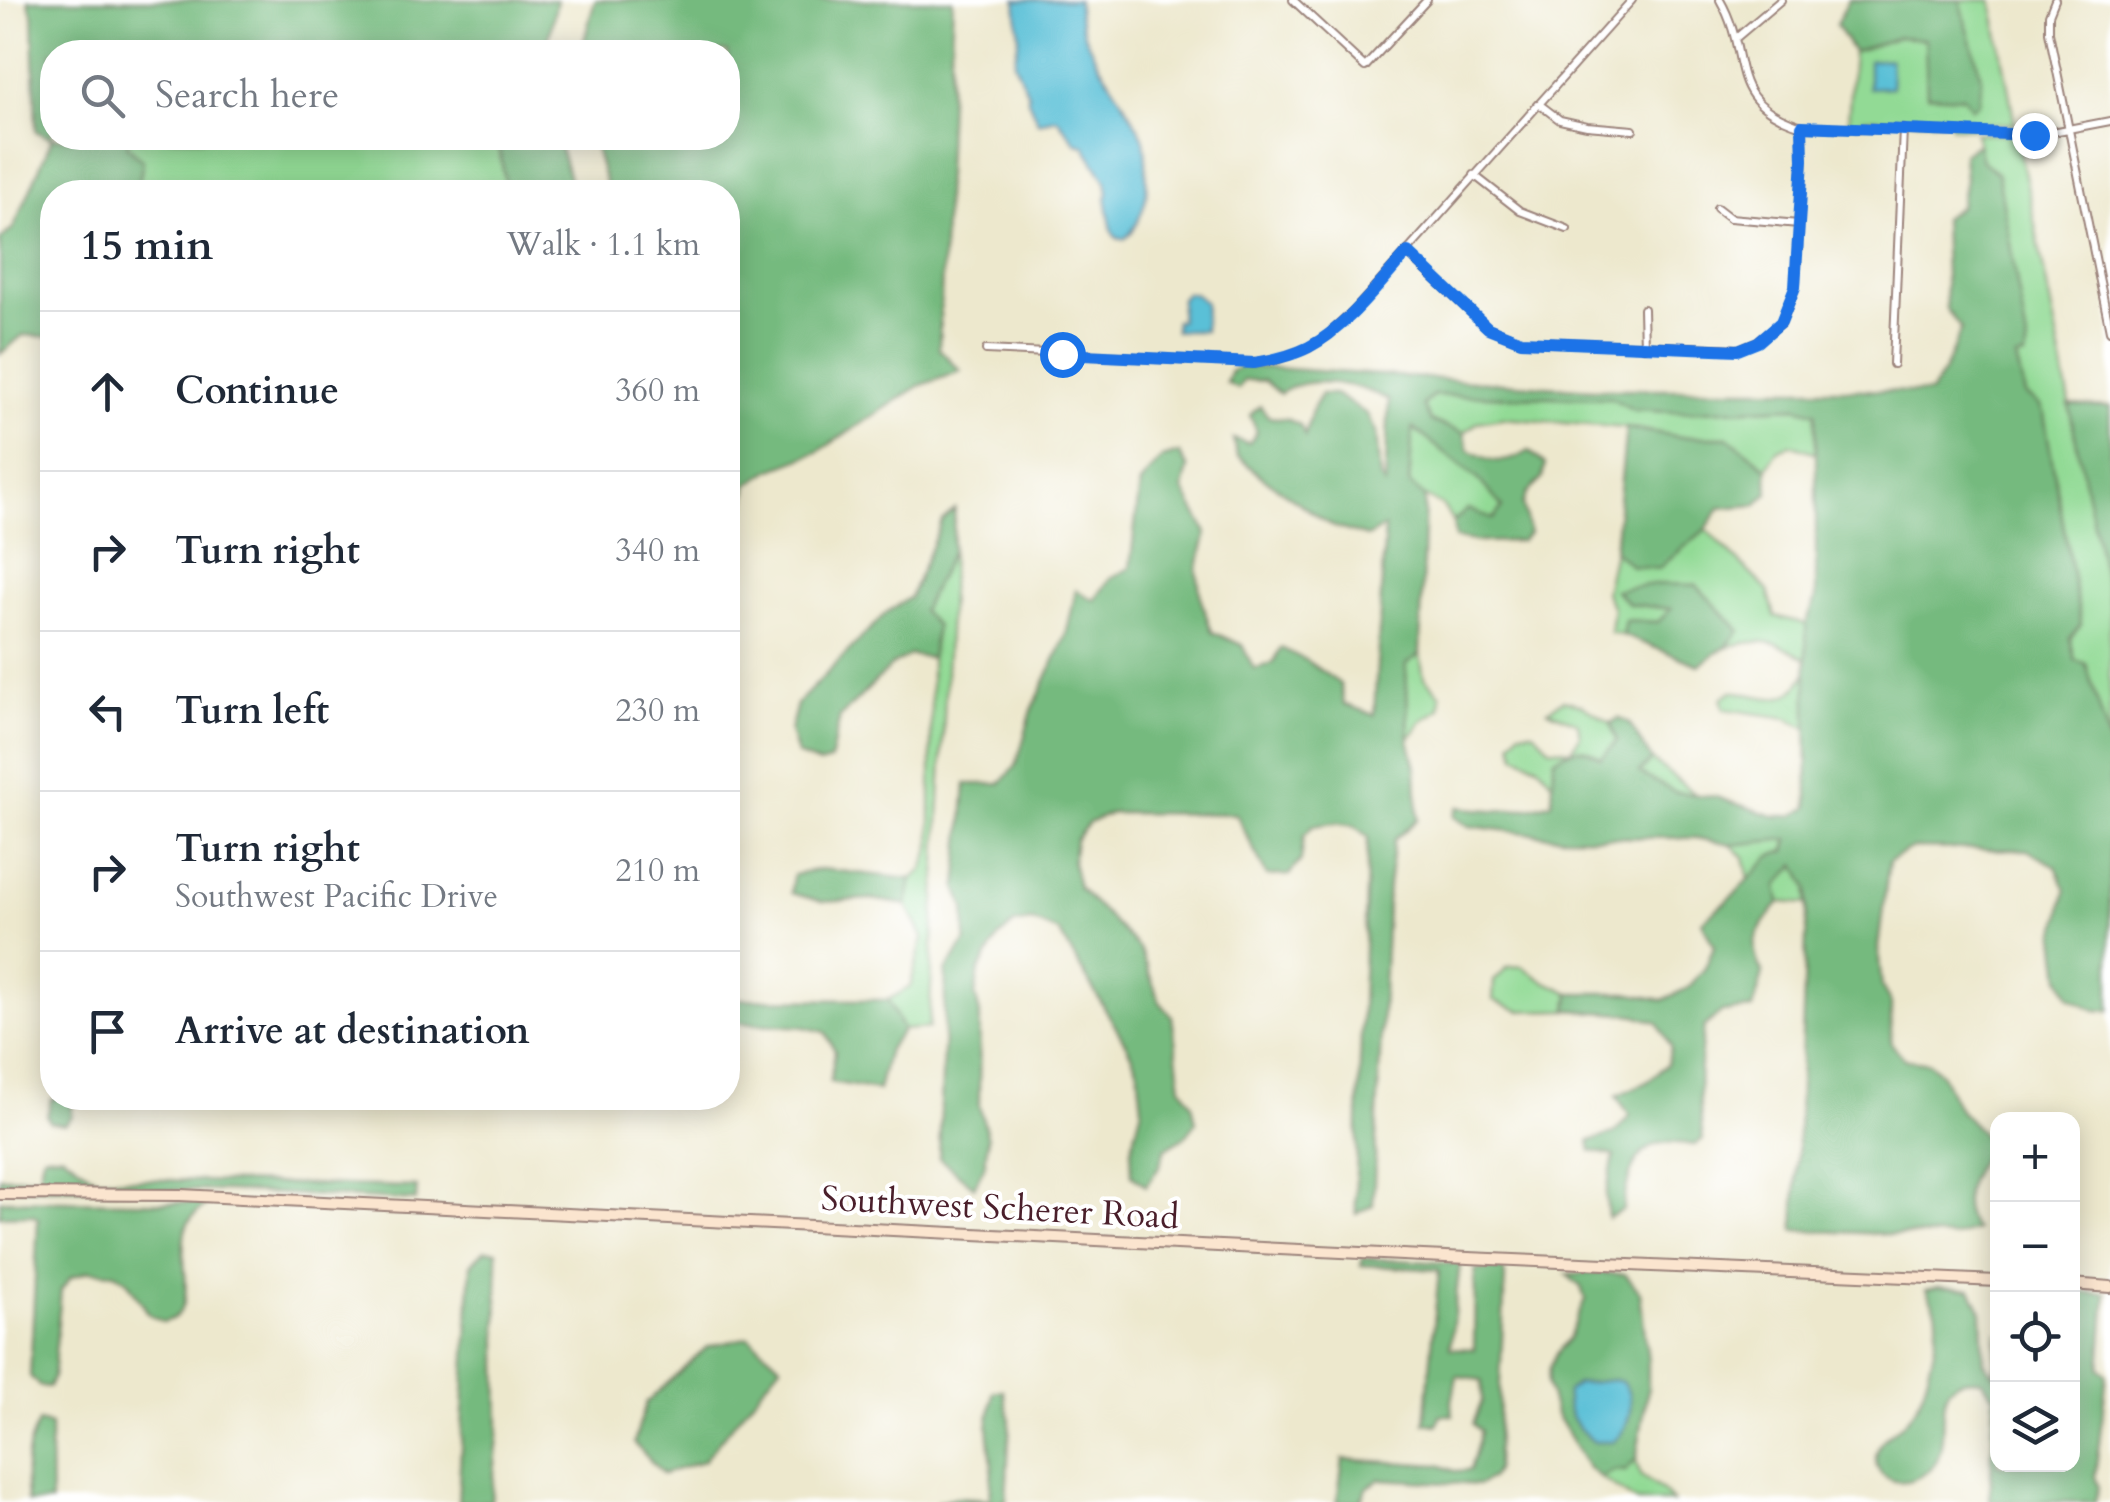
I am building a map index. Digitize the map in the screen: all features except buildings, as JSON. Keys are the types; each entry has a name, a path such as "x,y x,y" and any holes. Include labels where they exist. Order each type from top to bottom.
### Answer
{"main road":[{"name":"Southwest Scherer Road","path":"0,1194 180,1195 1990,1281"},
{"path":"2080,1284 2110,1286"}],"street":[{"path":"1293,0 1365,68 1427,0"},
{"path":"986,350 1254,363 1308,348 1354,311 1632,0"},
{"path":"1720,0 1731,20 1742,73 1751,95 1768,113 1802,126 2034,135 2110,121"},
{"path":"1735,38 1781,0"},
{"path":"2055,0 2049,15 2049,32 2110,331"},
{"path":"1538,104 1560,120 1633,130"},
{"path":"1408,252 1488,328 1521,341 1738,350 1758,342 1781,322 1795,287 1802,126"},
{"path":"1894,364 1903,129"},
{"path":"1474,175 1520,211 1567,228"},
{"path":"1717,208 1730,218 1799,224"},
{"path":"1643,309 1644,347"}],"green space":[{"path":"28,0 557,0 549,40 40,40 40,133 36,131 33,17"},
{"path":"595,0 953,0 939,349 961,371 919,386 818,452 770,470 748,485 740,521 740,180 604,180 596,150 740,150 740,40 584,40"},
{"path":"1849,0 1992,0 2015,124 1973,123 1973,128 1952,127 1949,121 1864,118 1864,123 1848,123 1853,52 1836,25"},
{"path":"1849,0 1960,0 1982,80 1979,103 1972,108 1963,97 1927,95 1925,39 1899,37 1853,52 1836,25"},
{"path":"1975,133 2017,134 2110,606 2110,752 2086,664 2075,660 2070,638 2081,624 2044,415 2040,406 2025,395"},
{"path":"1978,144 1982,161 1998,174 2027,341 2025,357 2016,359 2025,395 2040,406 2044,415 2081,625 2070,638 2075,660 2086,664 2110,752 2110,1011 2095,1010 2070,997 2061,978 2056,936 2066,890 2056,866 2027,850 1913,848 1889,861 1878,948 1882,987 1891,1003 1891,1043 1905,1059 1930,1063 1941,1073 1959,1110 1989,1146 1971,1176 1965,1198 1969,1220 1976,1230 1952,1237 1794,1230 1808,889 1796,864 1777,886 1780,902 1757,936 1755,952 1763,974 1753,1009 1722,1012 1704,1027 1699,1083 1703,1139 1695,1145 1662,1143 1644,1152 1632,1169 1623,1210 1608,1218 1606,1195 1614,1156 1591,1151 1589,1141 1614,1134 1630,1115 1616,1096 1647,1082 1667,1064 1671,1047 1658,1023 1636,1015 1568,1010 1570,993 1627,993 1663,1000 1688,988 1705,968 1714,947 1702,921 1733,896 1771,856 1786,851 1789,839 1731,845 1697,838 1559,837 1469,826 1454,817 1458,807 1505,810 1552,802 1554,759 1578,749 1601,758 1617,741 1611,723 1619,718 1629,723 1652,760 1639,773 1675,792 1716,797 1774,816 1792,816 1808,808 1806,624 1816,598 1816,412 1796,407 1672,412 1634,410 1611,398 1433,395 1423,405 1431,421 1464,433 1469,450 1477,454 1505,461 1529,451 1545,464 1542,479 1527,493 1523,504 1529,533 1521,541 1455,538 1453,522 1468,509 1493,519 1502,507 1478,479 1413,428 1409,484 1425,497 1420,654 1406,664 1418,819 1394,840 1388,885 1373,1205 1357,1214 1368,837 1355,826 1334,823 1313,826 1304,836 1301,860 1289,875 1267,876 1236,814 1111,813 1089,823 1075,840 1072,862 1078,887 1139,948 1160,1002 1172,1016 1181,1086 1192,1103 1196,1122 1187,1135 1165,1149 1146,1186 1132,1175 1131,1150 1142,1108 1138,1070 1059,932 1032,921 1014,924 998,938 979,971 975,995 980,1014 979,1105 988,1138 985,1165 974,1187 939,1158 946,971 966,942 965,908 957,888 966,784 1000,784 1016,766 1032,710 1066,636 1076,590 1095,600 1110,578 1130,568 1140,483 1162,458 1179,453 1188,468 1183,489 1207,533 1197,570 1201,600 1212,632 1242,645 1254,669 1273,663 1281,648 1307,661 1340,684 1344,704 1374,715 1385,527 1367,537 1332,526 1237,456 1233,439 1249,443 1257,432 1250,415 1260,406 1269,417 1300,425 1305,436 1321,394 1335,394 1367,414 1376,432 1380,477 1385,485 1389,400 1334,383 1305,384 1280,394 1265,381 1244,380 1238,389 1226,383 1231,371 1243,366 1593,389 1930,393 1944,371 1961,329 1946,309 1943,218 1960,206 1965,179 1963,154"},
{"path":"47,150 131,150 143,161 139,180 40,180 40,336 23,335 0,354 0,240 14,227"},
{"path":"130,150 500,150 505,180 139,180 143,161"},
{"path":"500,150 561,150 569,180 505,180"},
{"path":"1433,395 1611,398 1634,410 1672,412 1796,407 1816,411 1816,453 1791,444 1777,450 1767,468 1728,437 1681,437 1638,429 1502,418 1478,422 1464,433 1431,421 1423,406"},
{"path":"2069,405 2110,407 2110,606 2071,416"},
{"path":"1413,427 1478,479 1503,507 1493,519 1468,509 1453,522 1443,506 1409,485"},
{"path":"1626,428 1681,437 1728,437 1767,468 1768,493 1756,505 1720,508 1706,529 1658,569 1632,566 1614,551"},
{"path":"955,509 952,551 922,611 936,626 931,658 910,655 892,665 840,717 830,761 819,764 797,755 790,731 797,704 886,613 910,597 942,521"},
{"path":"1706,529 1768,591 1775,616 1806,624 1807,660 1768,642 1725,647 1740,630 1696,585 1630,604 1672,609 1659,622 1626,620 1622,635 1610,632 1613,608 1605,592 1614,551 1632,566 1658,568"},
{"path":"952,551 929,1028 903,1030 888,1000 910,987 923,938 907,905 912,879 923,870 931,846 931,658 936,626 921,611"},
{"path":"1654,584 1696,585 1740,631 1699,665 1622,635 1625,620 1658,622 1671,609 1629,604 1615,590"},
{"path":"1420,654 1424,678 1441,695 1440,709 1423,720 1409,739 1406,663"},
{"path":"1807,671 1808,729 1787,718 1724,709 1721,698 1732,691 1767,698 1784,696"},
{"path":"1563,700 1582,705 1611,723 1617,741 1601,759 1578,749 1555,759 1553,783 1539,766 1516,755 1512,742 1520,731 1534,731 1550,748 1570,750 1580,737 1578,723 1548,710"},
{"path":"1652,760 1695,794 1675,792 1638,773"},
{"path":"1789,838 1786,851 1771,856 1749,879 1744,857 1731,845"},
{"path":"1797,863 1808,888 1807,904 1780,902 1776,886"},
{"path":"821,869 912,879 907,905 871,899 823,902 791,893 793,875"},
{"path":"1522,966 1570,993 1568,1010 1520,1011 1493,1000 1494,981 1508,967"},
{"path":"740,999 888,1000 903,1030 888,1049 878,1090 830,1082 835,1051 825,1032 740,1023"},
{"path":"48,1110 72,1110 65,1124 50,1122"},
{"path":"62,1154 96,1178 417,1187 416,1201 227,1191 0,1187 0,1177 39,1177 43,1155"},
{"path":"0,1200 208,1203 192,1218 185,1232 183,1306 176,1316 163,1322 149,1314 127,1281 115,1273 89,1271 71,1277 61,1290 53,1379 49,1387 39,1386 30,1376 38,1219 33,1215 0,1216"},
{"path":"485,1250 497,1251 499,1428 491,1502 458,1502 471,1264"},
{"path":"1363,1258 1460,1264 1450,1348 1474,1349 1475,1270 1503,1268 1496,1468 1491,1478 1479,1485 1380,1479 1367,1488 1360,1502 1337,1502 1343,1459 1470,1470 1481,1432 1473,1424 1482,1401 1482,1381 1473,1378 1457,1376 1453,1415 1440,1415 1437,1425 1425,1423 1439,1270 1361,1265"},
{"path":"1625,1274 1640,1292 1648,1361 1648,1389 1636,1460 1625,1471 1614,1470 1601,1478 1588,1468 1555,1413 1547,1384 1549,1368 1569,1338 1585,1299 1581,1287 1567,1275"},
{"path":"1971,1289 1982,1312 1984,1362 1990,1369 1990,1391 1982,1380 1962,1380 1950,1388 1935,1463 1924,1474 1899,1481 1880,1472 1877,1452 1884,1439 1914,1411 1926,1382 1937,1319 1926,1290"},
{"path":"2080,1292 2106,1293 2100,1368 2107,1374 2095,1502 1990,1502 1991,1472 2080,1472"},
{"path":"749,1337 781,1365 703,1461 663,1474 634,1443 646,1403 707,1347"},
{"path":"1003,1390 1010,1419 1006,1502 936,1502 956,1497 990,1499 988,1427 993,1392"},
{"path":"39,1422 50,1425 51,1502 27,1502 28,1451"},
{"path":"1636,1460 1641,1476 1673,1502 1637,1502 1601,1478 1614,1470 1625,1471"}],"water":[{"path":"1016,0 1078,0 1083,32 1143,137 1146,197 1138,221 1124,238 1113,233 1106,181 1084,145 1076,143 1057,118 1038,122 1028,100 1014,62 1019,38"},
{"path":"1890,59 1892,87 1869,88 1869,61"},
{"path":"1186,293 1195,294 1205,303 1204,331 1175,331 1175,321 1180,321 1181,298"},
{"path":"1614,1380 1627,1389 1630,1414 1624,1430 1613,1442 1594,1442 1573,1420 1567,1391 1577,1384"}],"route":[{"path":"1062,354 1254,363 1278,359 1327,336 1408,252 1488,328 1521,341 1738,350 1758,342 1781,322 1795,287 1802,126 2034,135"}]}
